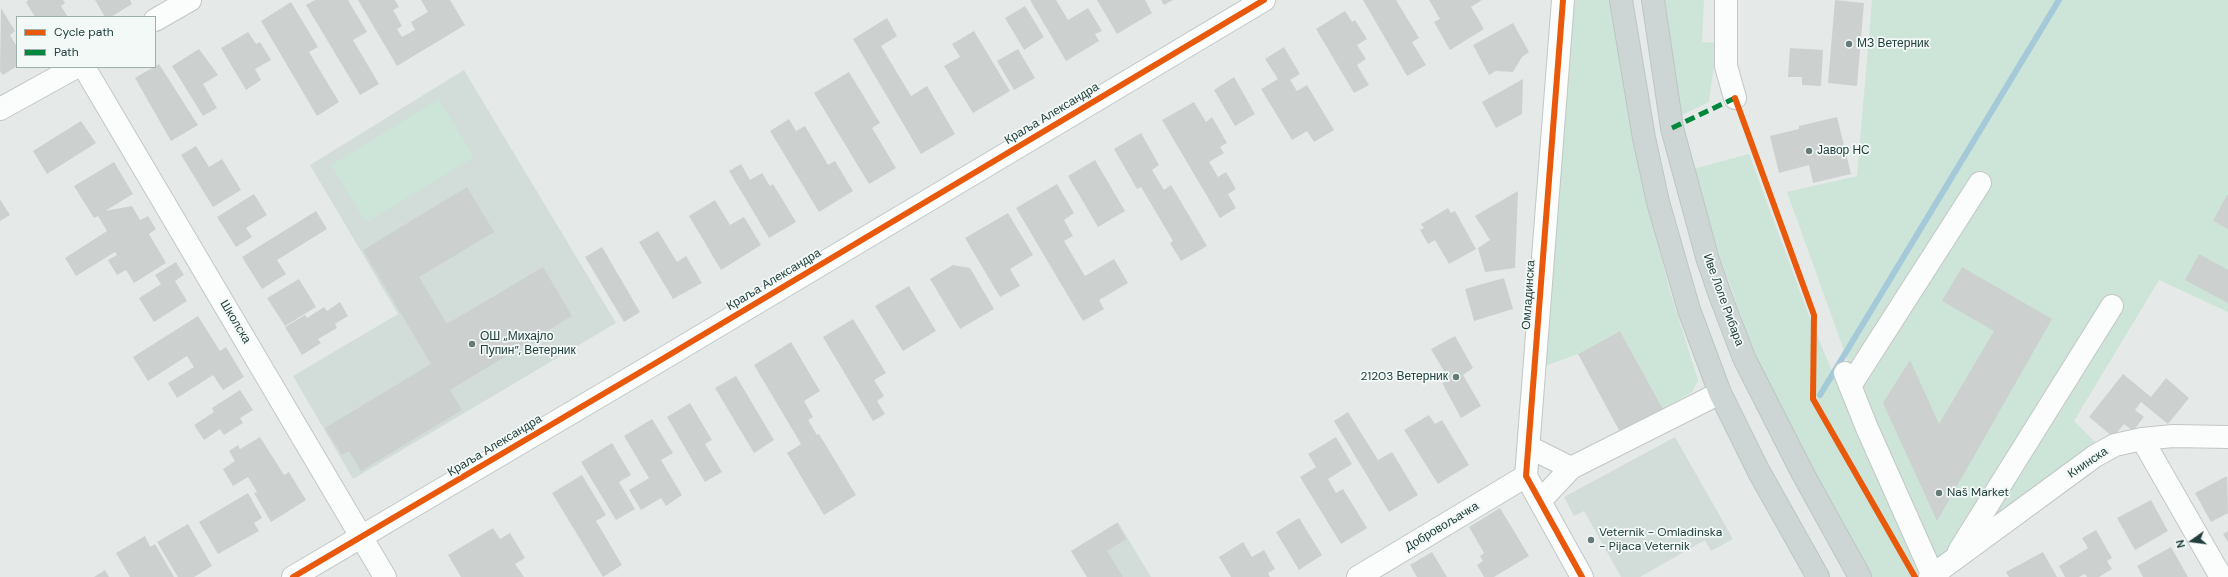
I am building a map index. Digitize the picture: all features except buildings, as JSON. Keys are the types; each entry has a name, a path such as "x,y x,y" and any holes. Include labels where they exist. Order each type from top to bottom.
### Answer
{"main road":[{"path":"1621,0 1644,138 1658,202 1689,310 1720,393 1759,472 1818,577"},
{"name":"Иве Лоле Рибара","path":"1654,0 1672,128 1707,257 1718,289 1744,358 1803,474 1860,577"}],"street":[{"path":"156,19 190,0"},
{"name":"Краља Александра","path":"293,577 1264,0"},
{"name":"Омладинска","path":"1526,476 1563,0"},
{"path":"1726,0 1726,66 1735,98"},
{"path":"0,109 74,68"},
{"name":"Школска","path":"85,68 385,577"},
{"path":"1932,576 1847,379 1980,183"},
{"path":"1953,561 2112,306"},
{"path":"1540,501 1571,468 1720,393"},
{"name":"Книнска","path":"1932,576 2095,456 2115,445 2142,439 2174,436 2228,437"},
{"path":"2142,439 2220,577"},
{"path":"1529,448 1571,468"},
{"path":"1526,476 1582,577"},
{"name":"Добровољачка","path":"1358,577 1526,476"}],"shaded area":[{"path":"464,70 616,323 353,479 293,376 398,314 310,165"},
{"path":"1675,437 1733,539 1711,551 1705,540 1640,577 1621,577 1584,511 1574,516 1564,497"},
{"path":"1118,522 1151,577 1087,577 1071,551"}],"green space":[{"path":"1574,0 1613,0 1641,178 1669,288 1698,380 1692,392 1663,409 1620,331 1578,354 1540,368"},
{"path":"1665,0 1704,0 1702,42 1717,43 1709,102 1680,116"},
{"path":"1872,0 2228,0 2228,312 2159,280 2074,421 2095,442 1936,562 1847,359 1787,192 1857,176"},
{"path":"439,99 474,157 366,223 331,165"},
{"path":"1749,154 1811,321 1859,435 1926,569 1911,577 1870,577 1808,463 1761,371 1707,221 1693,169"}],"waterway":[{"path":"1820,395 2059,0"}],"marked path":[{"path":"1672,128 1735,98"}],"cycle path":[{"path":"293,577 649,367 1264,0"},
{"path":"1563,0 1526,476 1582,577"},
{"path":"1735,98 1814,315 1813,399 1915,577"}],"place":[{"name":"МЗ Ветерник","path":"1849,44"},
{"name":"Јавор НС","path":"1809,151"},
{"name":"ОШ „Михајло Пупин”, Ветерник","path":"472,344"},
{"name":"21203 Ветерник","path":"1456,377"},
{"name":"Naš Market","path":"1939,493"},
{"name":"Veternik - Omladinska - Pijaca Veternik","path":"1591,540"}]}
